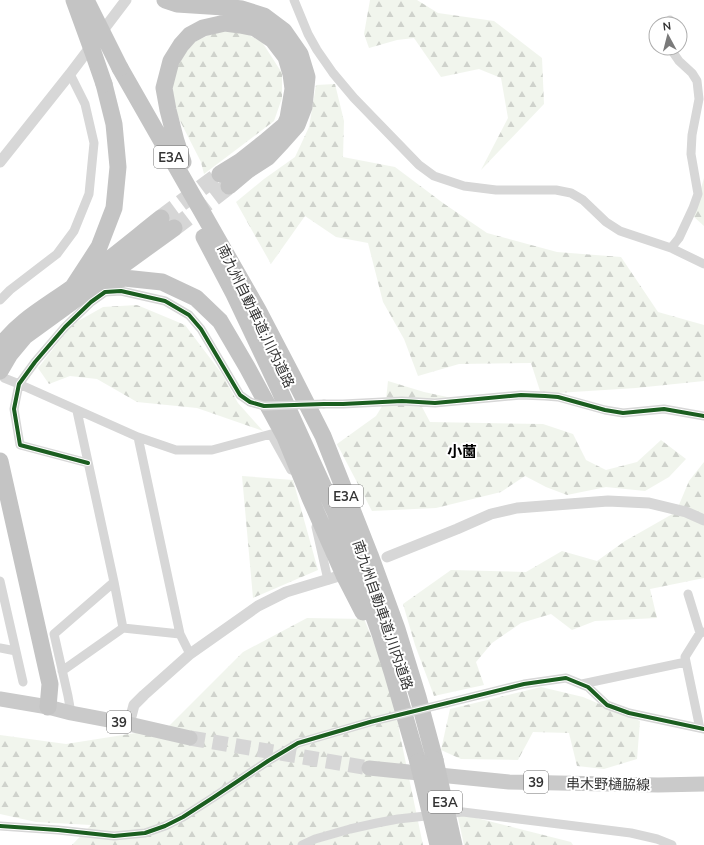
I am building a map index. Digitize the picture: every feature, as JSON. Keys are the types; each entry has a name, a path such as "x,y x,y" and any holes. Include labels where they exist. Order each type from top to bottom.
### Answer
{"highway":[{"path":"74,0 104,84 114,124 118,167 114,208 99,247 78,290"},
{"name":"南九州自動車道;川内道路","path":"86,0 237,300 335,512 366,595 392,672 427,761 445,801 454,845"},
{"path":"171,2 242,9 264,16 284,31 300,54 307,77 304,107 297,125 268,157 248,170 224,180 241,161 285,125 288,118 293,88 286,57 273,40 255,28 226,23 203,28 190,35 181,45 171,61 164,88 176,141 192,180 200,198 254,293 285,362"},
{"name":"南九州自動車道;川内道路","path":"120,68 254,303 322,436 380,582 409,667 427,761 438,845"},
{"path":"2,375 10,354 25,336 78,290 167,223"},
{"path":"0,347 7,337 25,320 78,290 124,278 162,282 196,298 220,321 285,437 344,575 392,672"},
{"path":"0,461 50,684 48,707"},
{"path":"0,510 39,687 48,707"}],"main road":[{"name":"39","path":"0,699 48,707 190,738"},
{"name":"串木野樋脇線","path":"369,768 509,782 658,785 704,784"}],"street":[{"path":"0,162 70,74 126,0"},
{"path":"294,0 308,34 332,73 419,165 434,176 464,186 496,190 556,190 571,193 583,200 606,222 620,231 671,248 704,264"},
{"path":"671,248 678,238 693,208 698,194 691,154 692,135 699,99 697,81 692,73 678,61 675,56"},
{"path":"0,300 10,290 57,254 74,231 89,194 94,143 84,104 70,74"},
{"path":"88,463 20,445 14,409 19,384 35,362 65,327 91,302 105,292 121,291 165,301 189,314 201,329 240,395 250,402 264,406 402,401 435,403 521,395 558,397 605,410 623,413 664,409 704,416"},
{"path":"2,375 77,411 138,437 176,450 212,450 271,434 312,508 328,580"},
{"path":"77,411 123,628"},
{"path":"138,437 180,634 190,654"},
{"path":"388,557 491,514 517,508 608,501 649,503 686,512 704,520"},
{"path":"129,724 134,705 144,695 190,654 258,606 286,592 339,576"},
{"path":"0,582 1,593 23,682"},
{"path":"71,713 54,634 114,582"},
{"path":"0,826 114,836 145,833 165,826 183,817 298,743 370,722 524,684 566,678 588,686 607,705 629,713 700,725 685,657 702,632 688,594"},
{"path":"62,671 123,628 180,634"},
{"path":"0,648 16,651"},
{"path":"582,684 686,662"},
{"path":"302,845 315,839 343,831 391,820 463,812 631,833 657,839 672,845"}],"green space":[{"path":"370,0 417,0 438,13 494,21 542,58 544,104 481,170 508,118 501,78 479,69 441,77 414,38 397,40 369,48 364,34"},
{"path":"222,29 243,32 262,42 282,73 282,98 274,121 204,174 201,162 178,117 171,92 177,61 196,41"},
{"path":"335,84 344,121 343,157 395,167 443,203 487,233 557,252 621,257 658,312 704,325 704,381 636,388 541,394 531,363 459,364 418,376 404,339 383,302 368,243 336,237 305,216 271,264 236,202 264,179 295,157 309,127 316,85"},
{"path":"704,178 704,226 693,216"},
{"path":"137,305 185,325 222,374 238,403 263,431 197,408 137,402 97,379 70,376 49,384 38,368 73,324 103,307"},
{"path":"388,381 424,392 466,401 422,407 430,422 543,424 573,434 586,460 606,470 637,462 661,440 686,459 669,477 645,491 606,487 567,495 546,487 525,476 501,492 436,508 372,511 337,444 376,416 386,400"},
{"path":"704,462 704,578 650,589 657,618 595,621 572,630 551,614 521,623 492,643 476,662 484,685 434,696 415,645 403,604 451,570 526,572 562,551 597,561 625,541 676,512 689,481"},
{"path":"242,476 293,480 318,570 253,598"},
{"path":"307,618 364,619 391,683 400,735 423,845 72,845 91,825 36,822 0,814 0,735 66,744 167,728 243,652"},
{"path":"541,687 583,697 640,721 637,759 604,769 577,766 569,733 533,732 518,760 461,759 441,750 450,709"},
{"path":"457,813 571,842 573,845 464,845"}],"tunnel":[{"path":"161,218 220,174"},
{"path":"174,228 229,186"},
{"path":"190,738 369,768"}],"cycle path":[{"path":"88,463 20,445 14,409 19,384 35,362 65,327 91,302 105,292 121,291 165,301 189,315 201,329 240,395 250,402 264,406 402,401 435,403 521,395 558,397 605,410 623,413 664,409 704,416"},
{"path":"0,826 114,836 145,833 165,826 183,817 298,743 370,722 524,684 566,678 588,687 607,705 629,713 704,729"}],"district":[{"name":"小薗","path":"462,452"}]}
